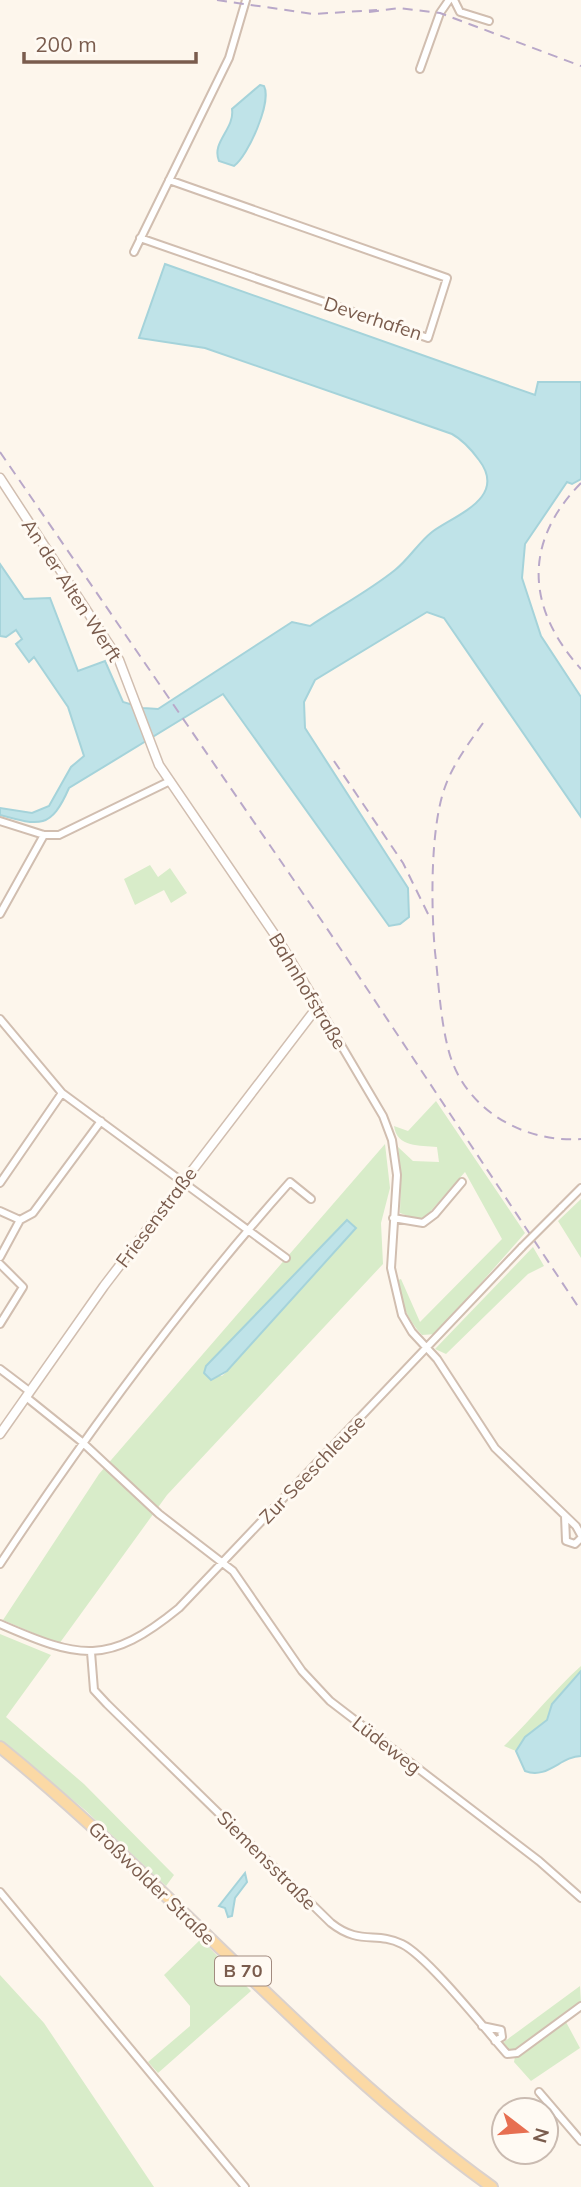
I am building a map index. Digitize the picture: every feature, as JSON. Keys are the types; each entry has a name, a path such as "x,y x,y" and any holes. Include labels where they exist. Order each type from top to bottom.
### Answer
{"main road":[{"name":"Großwolder Straße","path":"0,1747 97,1829 362,2084 492,2187"}],"street":[{"path":"134,251 229,58 246,0"},
{"path":"420,69 440,13 452,0 460,12 489,21"},
{"name":"Deverhafen","path":"140,238 428,338 447,278 169,180"},
{"name":"An der Alten Werft","path":"1,483 119,660 151,750"},
{"name":"Bahnhofstraße","path":"151,750 279,941 389,1132 397,1175 390,1254 402,1315 437,1359 495,1448 565,1516 581,1536"},
{"path":"0,821 44,835 59,835 170,781"},
{"path":"0,914 44,835"},
{"name":"Friesenstraße","path":"0,1434 183,1181 318,1006"},
{"path":"0,1020 62,1093 249,1228 286,1258"},
{"path":"0,1183 62,1093"},
{"path":"0,1257 20,1220 33,1213 101,1121"},
{"path":"0,1564 82,1442 142,1360 249,1228 290,1182 311,1199"},
{"path":"393,1218 423,1223 435,1214 462,1182"},
{"name":"Zur Seeschleuse","path":"0,1624 49,1646 91,1652 133,1642 149,1632 179,1608 581,1188"},
{"path":"0,1211 20,1220"},
{"path":"0,1264 23,1287 0,1324"},
{"name":"Lüdeweg","path":"0,1369 138,1496 223,1562 244,1584 302,1671 330,1701 539,1861 581,1898"},
{"path":"565,1516 566,1541 575,1544 581,1536"},
{"name":"Siemensstraße","path":"91,1652 94,1690 331,1923 355,1937 388,1939 410,1949 495,2041 502,2037 501,2029 482,2026"},
{"path":"0,1892 245,2187"},
{"path":"495,2041 507,2054 517,2053 581,2006"},
{"path":"539,2092 581,2141"}],"green space":[{"path":"150,865 158,877 170,868 187,893 171,903 164,890 135,905 124,879"},
{"path":"436,1101 525,1233 436,1334 422,1335 405,1310 396,1281 401,1279 420,1322 502,1239 465,1172 422,1221 400,1213 401,1175 398,1147 413,1161 439,1162 437,1147 404,1142 394,1126 408,1131"},
{"path":"385,1144 390,1188 381,1223 383,1264 167,1495 59,1644 3,1620 99,1474","holes":["347,1221 355,1228 222,1376 204,1373 206,1366"]},
{"path":"581,1199 581,1258 558,1221"},
{"path":"533,1247 544,1266 528,1274 446,1354 435,1349"},
{"path":"0,1634 51,1655 6,1717 84,1784 174,1875 166,1886 85,1810 0,1740"},
{"path":"581,1666 581,1671 552,1704 547,1720 525,1737 516,1751 504,1746 561,1685"},
{"path":"201,1939 251,1991 158,2073 148,2062 190,2026 190,2006 164,1975"},
{"path":"0,1975 44,2023 154,2187 0,2187"},
{"path":"580,1986 581,2003 511,2052 501,2044"},
{"path":"566,2022 580,2048 531,2081 514,2062 515,2057"}],"water":[{"path":"260,85 264,86 265,104 252,141 234,166 219,161 218,148 230,123 232,109"},
{"path":"165,264 535,395 538,382 581,382 581,479 572,484 567,482 525,544 522,578 541,636 581,697 581,817 444,618 427,612 315,680 304,702 305,728 408,888 409,917 400,924 389,926 223,694 69,788 56,811 43,821 25,821 0,815 0,808 32,813 49,806 71,767 84,756 68,707 34,657 29,662 16,644 22,639 16,630 6,637 0,636 0,564 24,599 50,598 78,671 105,661 123,702 158,709 292,622 310,626 375,585 400,566 432,532 475,504 487,485 486,473 479,460 467,445 452,434 205,348 139,338"},
{"path":"347,1220 356,1228 227,1371 211,1380 204,1373 206,1366"},
{"path":"581,1671 581,1756 540,1772 525,1771 516,1751 525,1737 547,1720 552,1704"},
{"path":"245,1873 247,1882 235,1898 232,1916 228,1917 225,1908 219,1906"}],"railway":[{"path":"217,0 313,14 377,10"},
{"path":"369,12 399,8 440,13 581,66"},
{"path":"0,452 326,927 581,1311"},
{"path":"581,483 562,505 549,528 541,552 539,575 542,599 550,622 563,646 581,669"},
{"path":"483,723 448,778 440,804 434,846 435,952 446,1040 457,1073 468,1091 500,1119 518,1129 539,1135 581,1139"},
{"path":"334,761 403,863 429,916"}]}
